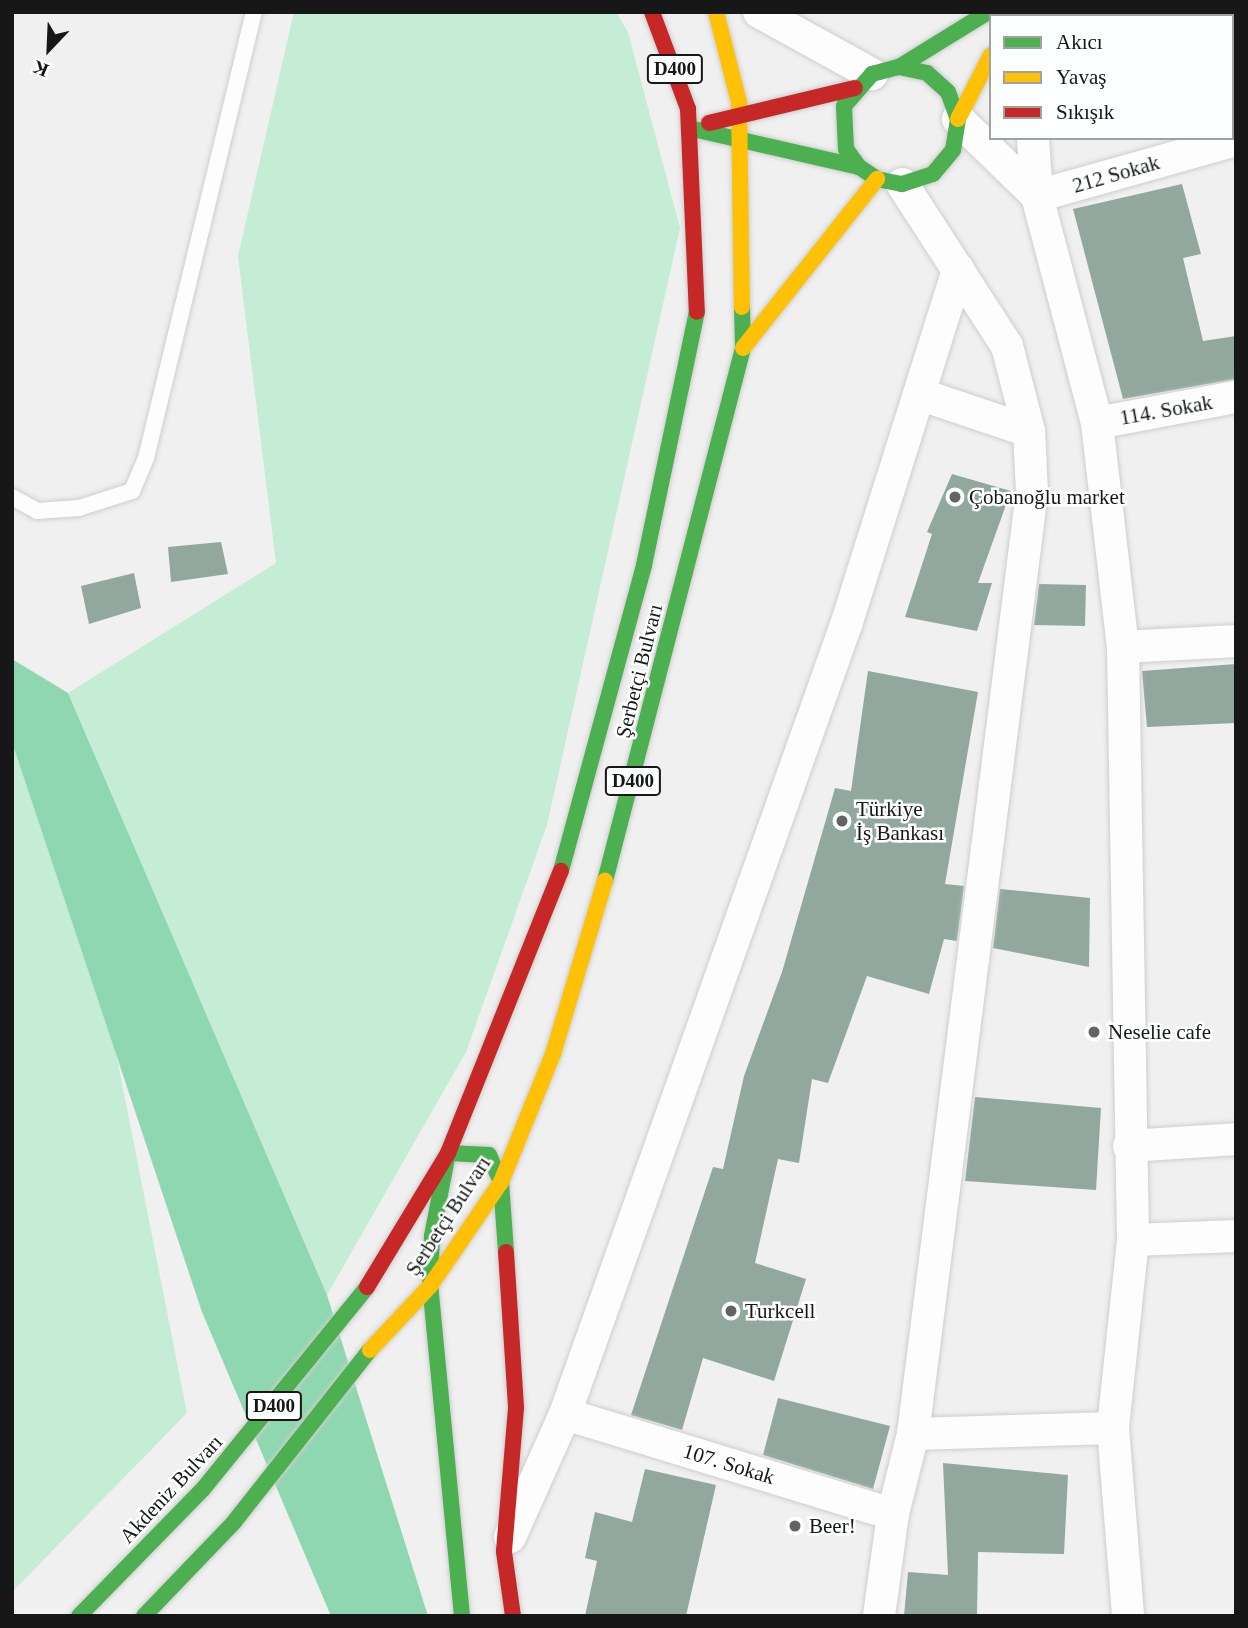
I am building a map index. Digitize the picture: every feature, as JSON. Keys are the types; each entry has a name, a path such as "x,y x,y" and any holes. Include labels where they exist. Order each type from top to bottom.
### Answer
{"main road":[{"name":"Şerbetçi Bulvarı","path":"344,1322 449,1153 574,838 644,565 699,302 690,128 668,44 652,12"},
{"name":"Şerbetçi Bulvarı","path":"144,1616 234,1522 358,1363 430,1286 501,1182 553,1054 618,841 743,348 740,116 716,12"},
{"path":"690,128 875,76 988,12"},
{"path":"690,128 859,167 890,181 933,174 953,150 958,119 989,59"},
{"path":"875,76 927,73 948,92 958,119"},
{"path":"859,167 846,149 841,128 875,76"},
{"path":"743,348 890,181"},
{"path":"462,1616 430,1286 432,1236 449,1153 489,1155 501,1182 516,1408 504,1552 513,1616"},
{"name":"Akdeniz Bulvarı","path":"79,1616 203,1489 344,1322"}],"street":[{"path":"759,12 875,76"},
{"path":"958,119 1037,196"},
{"path":"1033,140 1037,196 1097,423 1123,647 1129,1146 1133,1240 1113,1428 1128,1616"},
{"name":"212 Sokak","path":"1037,196 1236,140"},
{"path":"879,1616 892,1514 913,1434 1032,492 1029,431 1007,346 958,269 890,181"},
{"path":"504,1552 565,1414 848,622 958,269"},
{"path":"919,394 1029,431"},
{"name":"114. Sokak","path":"1097,423 1236,397"},
{"path":"1123,647 1236,641"},
{"path":"1129,1146 1236,1139"},
{"path":"1133,1240 1236,1236"},
{"name":"107. Sokak","path":"565,1414 892,1514"},
{"path":"913,1434 1113,1428"}],"lane":[{"path":"12,497 37,511 79,508 132,491 146,458 254,12"}],"shaded area":[{"path":"294,12 616,12 628,32 680,228 547,825 466,1052 327,1295 68,693 276,563 238,256"},
{"path":"12,659 68,693 327,1295 428,1616 331,1616 202,1312 12,742"},
{"path":"12,733 81,876 187,1413 12,1592"}],"building":[{"path":"1182,184 1201,254 1183,258 1203,341 1236,336 1236,379 1123,399 1073,209"},
{"path":"952,474 1011,491 978,583 992,583 977,631 905,617 932,534 927,532"},
{"path":"221,542 228,574 171,582 168,547"},
{"path":"134,573 141,608 89,624 81,586"},
{"path":"1039,584 1086,585 1085,626 1034,625"},
{"path":"1236,664 1236,723 1147,727 1142,671"},
{"path":"868,671 978,692 945,884 964,886 957,941 944,939 929,994 867,976 828,1083 812,1079 799,1163 778,1159 755,1263 806,1279 774,1381 703,1358 682,1430 631,1415 713,1167 723,1169 744,1076 782,972 835,788 851,791"},
{"path":"1000,889 1090,898 1089,967 993,948"},
{"path":"975,1097 1101,1108 1096,1190 965,1181"},
{"path":"778,1398 890,1426 873,1489 763,1455"},
{"path":"943,1463 1068,1475 1064,1554 978,1552 977,1616 904,1616 908,1572 948,1575"},
{"path":"645,1469 716,1485 686,1616 585,1616 597,1561 585,1558 595,1512 632,1522"}],"traffic: fast":[{"path":"899,67 927,73 948,92 958,119 953,150 933,174 902,184 877,179 859,167 846,149 844,106 872,74 899,67 988,12"},
{"path":"689,128 859,167"},
{"path":"605,881 743,348 742,307"},
{"path":"561,871 644,565 697,312"},
{"path":"462,1616 430,1286 432,1236 448,1153 489,1155 501,1182 506,1252"},
{"path":"79,1616 203,1489 367,1287"},
{"path":"144,1616 234,1522 370,1350"}],"traffic: slow":[{"path":"716,12 739,102 742,307"},
{"path":"958,119 989,59"},
{"path":"743,348 877,179"},
{"path":"370,1350 430,1286 501,1182 553,1054 605,881"}],"traffic: jam":[{"path":"652,12 688,109 697,312"},
{"path":"709,123 855,88"},
{"path":"367,1287 448,1153 561,871"},
{"path":"506,1252 516,1408 504,1552 513,1616"}],"place":[{"name":"Çobanoğlu market","path":"955,497"},
{"name":"Türkiye İş Bankası","path":"842,821"},
{"name":"Neselie cafe","path":"1094,1032"},
{"name":"Turkcell","path":"731,1311"},
{"name":"Beer!","path":"795,1526"}]}
